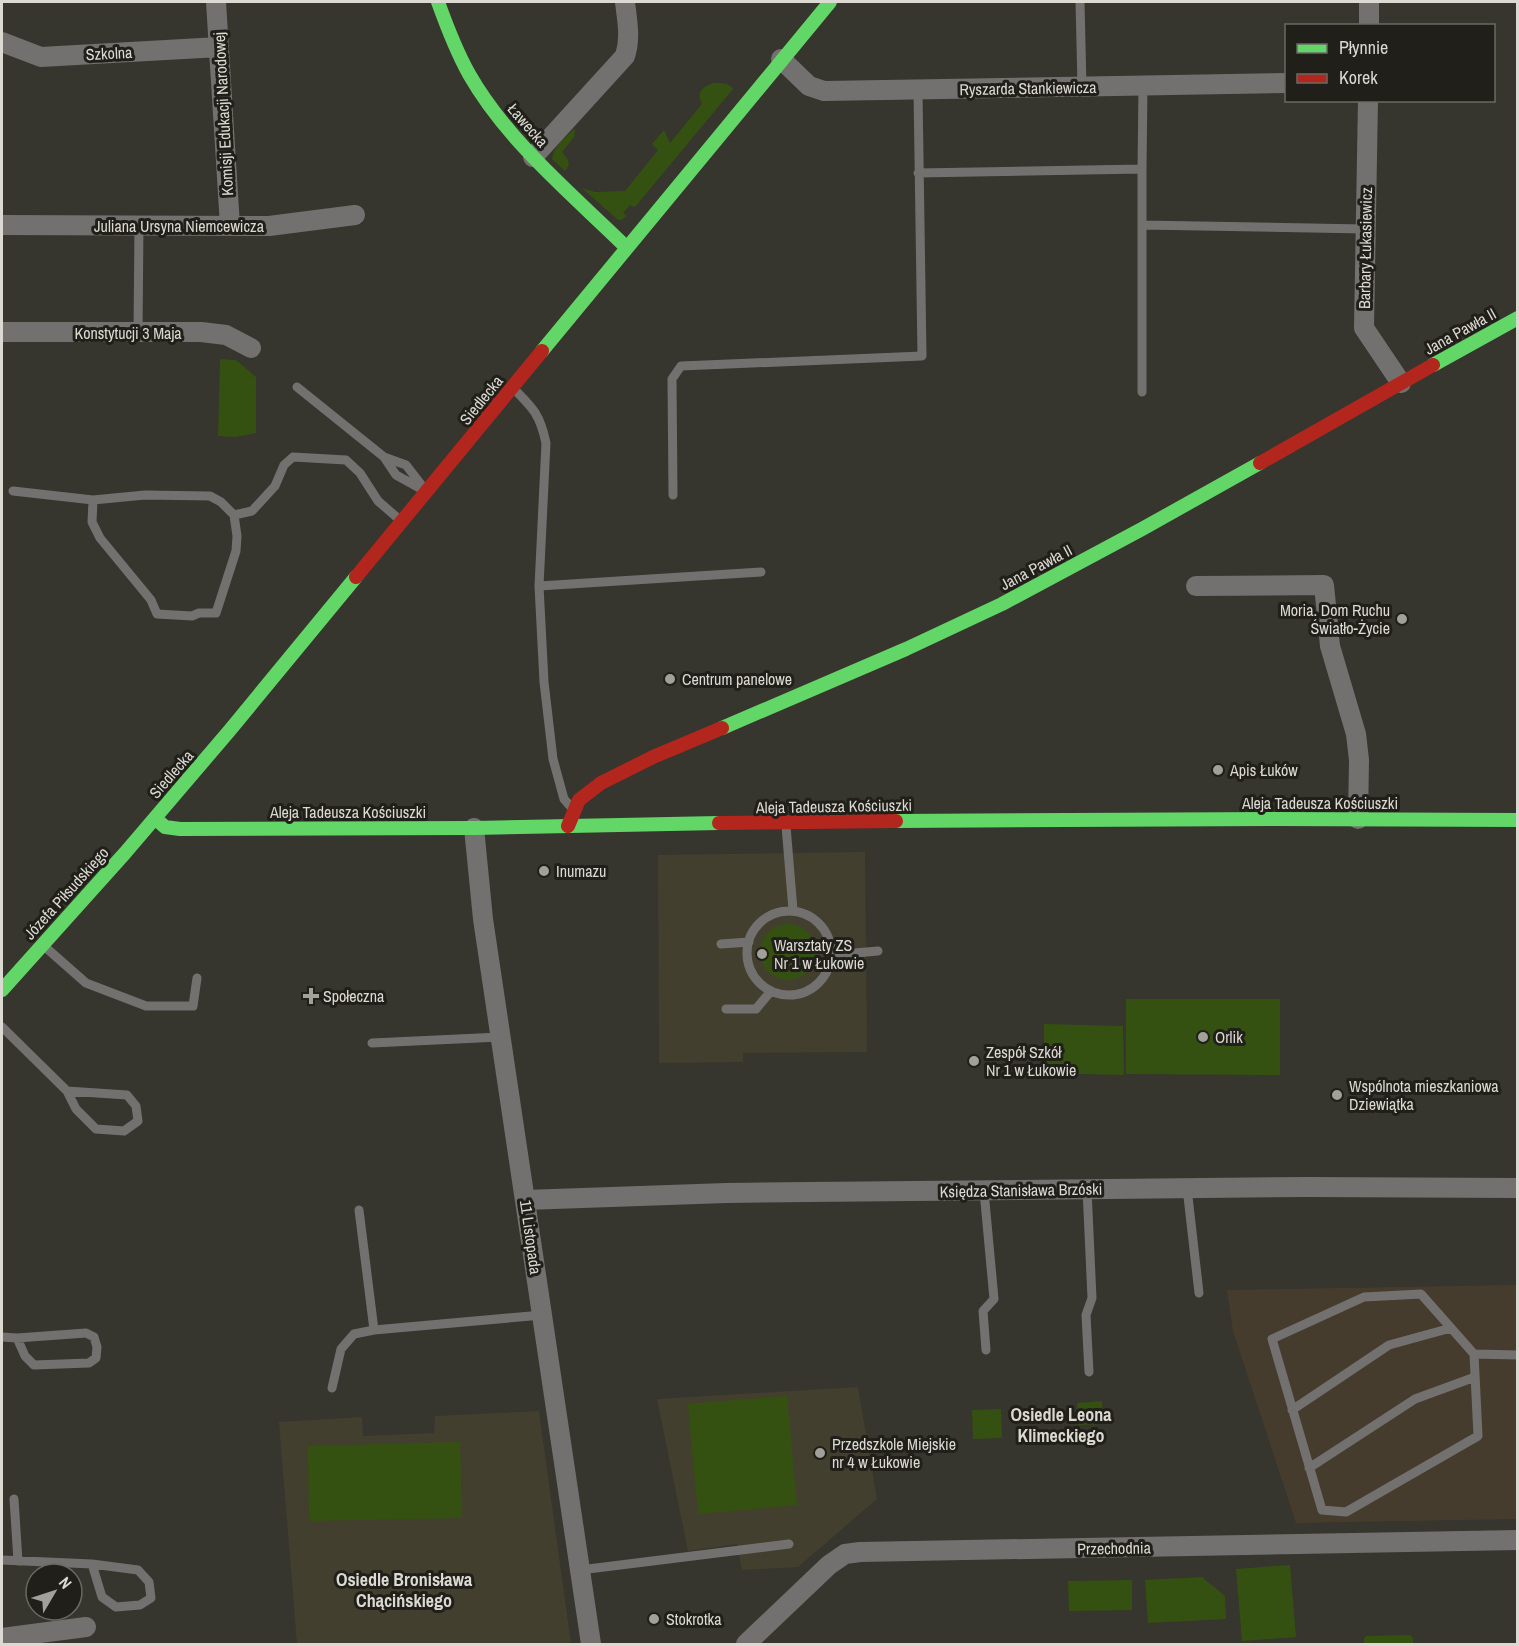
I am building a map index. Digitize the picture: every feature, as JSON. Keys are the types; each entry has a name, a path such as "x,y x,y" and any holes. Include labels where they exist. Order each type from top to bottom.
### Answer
{"street":[{"name":"Komisji Edukacji Narodowej","path":"216,2 230,226"},
{"name":"Ławecka","path":"438,2 466,69 493,110 533,157 627,248"},
{"path":"533,157 626,56 629,40 625,2"},
{"name":"Siedlecka","path":"155,818 238,721 830,2"},
{"path":"1369,2 1369,24"},
{"name":"Szkolna","path":"2,42 41,57 219,47"},
{"name":"Ryszarda Stankiewicza","path":"781,59 809,86 824,92 1285,83"},
{"name":"Barbary Łukasiewicz","path":"1368,102 1364,328 1401,383"},
{"name":"Juliana Ursyna Niemcewicza","path":"2,225 269,226 356,215"},
{"name":"Jana Pawła II","path":"568,826 579,800 601,783 653,757 823,686 1002,604 1142,529 1518,318"},
{"name":"Konstytucji 3 Maja","path":"2,332 201,332 226,335 250,348"},
{"path":"1196,586 1324,585 1330,646 1356,734 1359,760 1358,819"},
{"name":"Aleja Tadeusza Kościuszki","path":"155,818 165,827 180,830 785,823 1518,820"},
{"name":"Józefa Piłsudskiego","path":"2,990 155,818"},
{"name":"11 Listopada","path":"474,828 483,919 591,1644"},
{"name":"Księdza Stanisława Brzóski","path":"525,1200 726,1193 1307,1187 1518,1188"},
{"name":"Przechodnia","path":"747,1644 829,1565 845,1554 1518,1540"},
{"path":"2,1638 86,1627"}],"lane":[{"path":"1080,2 1082,87"},
{"path":"1142,392 1143,86"},
{"path":"673,495 672,379 681,366 922,356 918,91"},
{"path":"918,172 1142,169"},
{"path":"138,333 139,225"},
{"path":"1142,225 1365,229"},
{"path":"297,387 384,457 406,465 427,492"},
{"path":"512,387 537,414 546,443 539,586 544,682 554,759 564,799 574,809"},
{"path":"234,515 252,511 275,486 284,465 293,457 346,460 360,473 378,501 401,522"},
{"path":"13,491 93,500 145,495 210,496 221,502 234,515 237,536 236,551 216,612 199,613 192,616 157,614 151,600 100,538 92,522 93,500"},
{"path":"539,586 761,572"},
{"path":"785,823 792,910"},
{"path":"792,910 813,918 827,934 832,955 828,971 818,985 803,993 787,995 771,991 757,981 749,966 747,950 751,934 762,921 776,912 792,910"},
{"path":"721,944 749,942"},
{"path":"43,944 86,984 146,1006 193,1006 197,978"},
{"path":"832,955 878,951"},
{"path":"726,1009 756,1009 771,991"},
{"path":"2,1027 67,1091 76,1109 96,1128 124,1131 138,1121 136,1106 127,1095 67,1091"},
{"path":"372,1043 500,1037"},
{"path":"1187,1188 1199,1293"},
{"path":"1087,1190 1092,1298 1086,1316 1089,1372"},
{"path":"984,1191 994,1299 983,1311 986,1350"},
{"path":"359,1210 374,1330"},
{"path":"1421,1294 1474,1354 1478,1436 1346,1512 1322,1510 1272,1339 1364,1297 1421,1294"},
{"path":"332,1388 341,1349 354,1334 374,1330 542,1315"},
{"path":"1292,1410 1389,1345 1451,1328"},
{"path":"2,1337 86,1333 94,1337 97,1347 96,1358 89,1363 34,1365 25,1356 17,1338"},
{"path":"1474,1354 1518,1355"},
{"path":"1309,1468 1415,1400 1475,1377"},
{"path":"14,1499 18,1561"},
{"path":"580,1570 789,1544"},
{"path":"2,1560 92,1564 138,1570 149,1582 152,1598 140,1605 116,1607 102,1597 92,1564"}],"shaded area":[{"name":"Warsztaty ZS Nr 1 w Łukowie","path":"865,852 867,1052 743,1053 743,1062 659,1063 658,855"},
{"path":"1517,1285 1517,1519 1296,1523 1233,1331 1227,1290"},
{"path":"858,1387 877,1499 798,1567 742,1570 737,1544 688,1551 657,1399"},
{"path":"539,1411 571,1644 297,1644 279,1422 362,1417 363,1436 434,1433 435,1416"}],"green space":[{"path":"713,83 727,84 733,89 635,207 630,205 623,213 627,216 618,220 582,188 595,192 625,191 658,150 652,144 664,130 670,143 702,104 701,91"},
{"path":"574,129 574,137 562,152 568,161 565,171 552,159 553,154 557,146"},
{"path":"220,359 236,360 256,377 256,433 236,437 218,436"},
{"path":"788,924 799,926 808,932 814,941 816,952 814,963 808,972 799,978 788,980 777,978 768,972 762,963 760,952 762,941 768,932 777,926"},
{"name":"Orlik","path":"1126,999 1280,999 1280,1075 1126,1074"},
{"path":"1044,1024 1123,1026 1124,1075 1044,1073"},
{"path":"787,1396 797,1505 698,1514 688,1404"},
{"path":"1102,1401 1103,1424 1078,1425 1077,1403"},
{"path":"1001,1409 1002,1438 973,1439 972,1410"},
{"path":"460,1442 462,1518 309,1521 308,1446"},
{"path":"1290,1565 1296,1637 1242,1641 1236,1569"},
{"path":"1202,1577 1225,1596 1226,1619 1148,1623 1145,1580"},
{"path":"1132,1580 1132,1610 1069,1611 1068,1581"},
{"path":"1410,1635 1413,1638 1413,1644 1364,1644 1366,1636"}],"traffic: fast":[{"path":"438,2 464,65 484,99 521,145 627,248"},
{"path":"542,351 830,2"},
{"path":"1433,365 1518,318"},
{"path":"722,728 906,649 1002,604 1260,463"},
{"path":"2,990 125,853 356,577"},
{"path":"155,818 165,827 180,829 474,828 719,823"},
{"path":"896,821 1518,820"}],"traffic: jam":[{"path":"356,577 542,351"},
{"path":"1260,463 1433,365"},
{"path":"568,826 579,800 601,783 653,757 722,728"},
{"path":"719,823 896,821"}],"place":[{"name":"Moria. Dom Ruchu Światło-Życie","path":"1402,619"},
{"name":"Centrum panelowe","path":"670,679"},
{"name":"Apis Łuków","path":"1218,770"},
{"name":"Inumazu","path":"544,871"},
{"name":"Warsztaty ZS Nr 1 w Łukowie","path":"762,954"},
{"name":"Społeczna","path":"311,996"},
{"name":"Orlik","path":"1203,1037"},
{"name":"Zespół Szkół Nr 1 w Łukowie","path":"974,1061"},
{"name":"Wspólnota mieszkaniowa Dziewiątka","path":"1337,1095"},
{"name":"Przedszkole Miejskie nr 4 w Łukowie","path":"820,1453"},
{"name":"Stokrotka","path":"654,1619"}],"district":[{"name":"Osiedle Leona Klimeckiego","path":"1061,1424"},
{"name":"Osiedle Bronisława Chącińskiego","path":"404,1589"}]}
